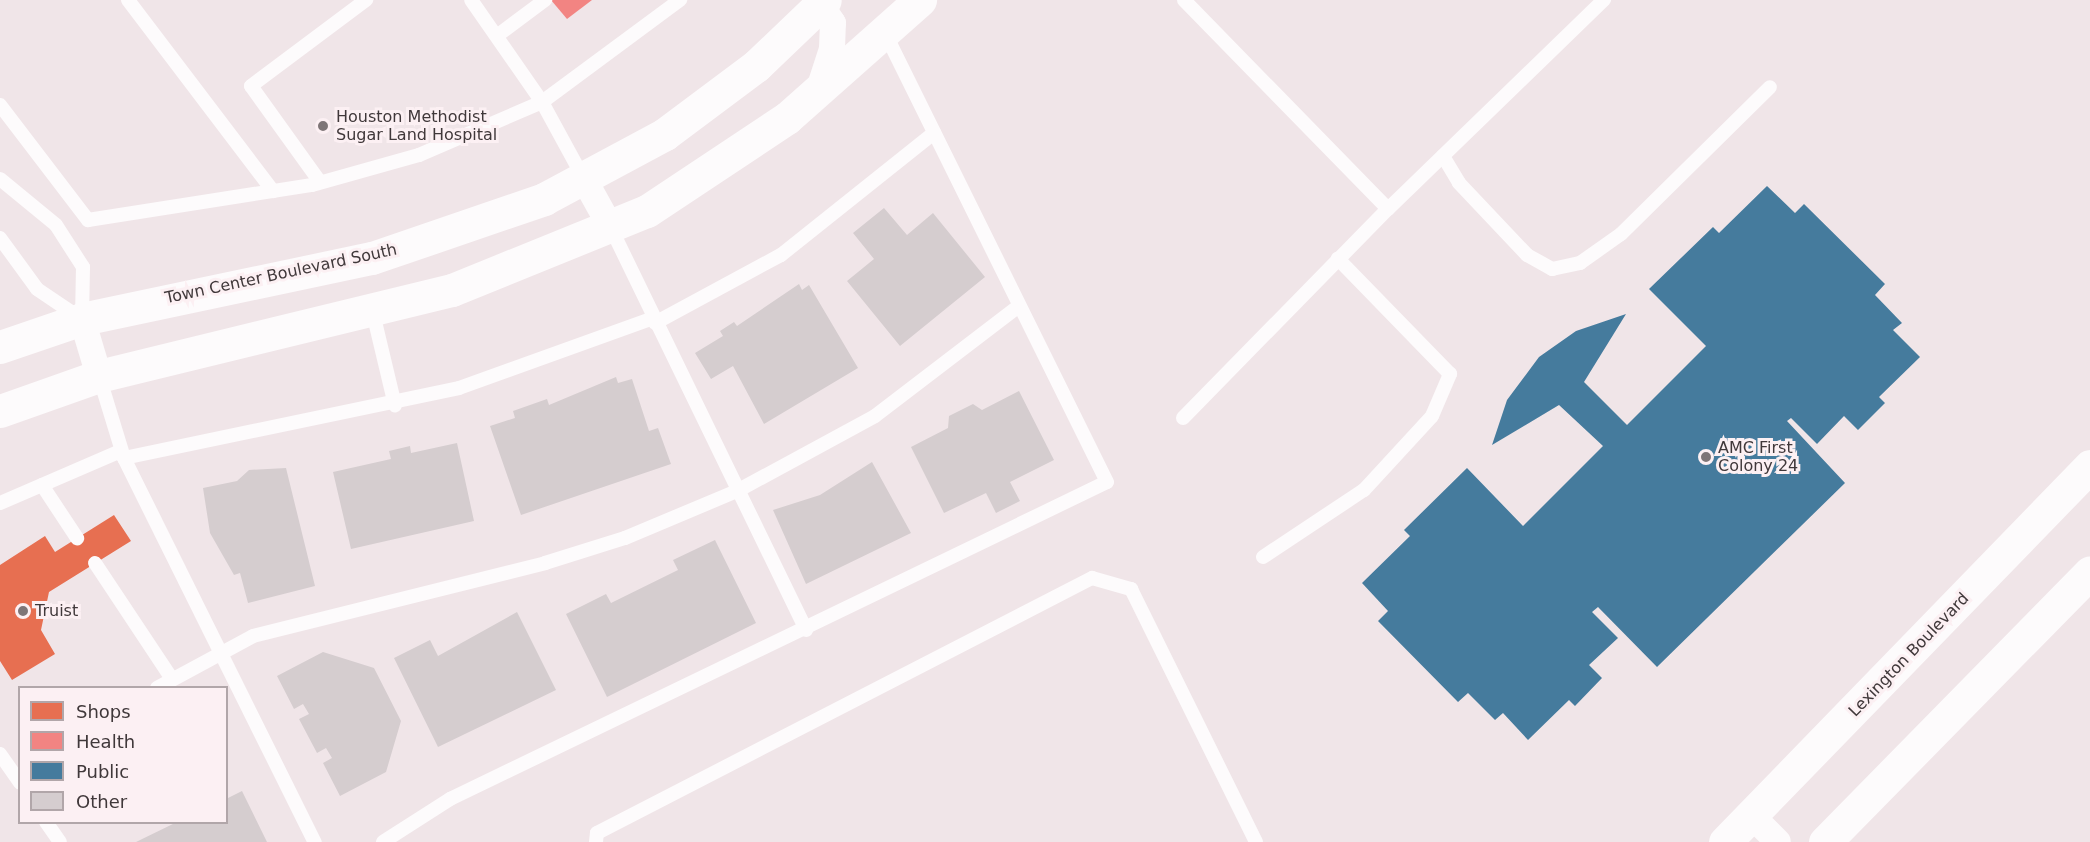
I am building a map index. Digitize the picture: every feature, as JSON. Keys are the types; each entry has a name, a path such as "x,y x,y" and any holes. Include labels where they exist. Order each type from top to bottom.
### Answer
{"street":[{"path":"0,411 99,376 373,313 452,290 610,226 707,174 818,92 920,0"},
{"name":"Town Center Boulevard South","path":"0,346 82,319 372,258 544,200 584,180 673,128 756,66 821,1 834,23 832,49 818,92"},
{"path":"584,180 610,226"},
{"path":"82,319 99,376"},
{"name":"Lexington Boulevard","path":"1725,842 1754,817 2090,466"},
{"path":"1826,842 2090,572"},
{"path":"1754,817 1778,842"}],"lane":[{"path":"128,0 273,191"},
{"path":"320,182 251,86 366,0"},
{"path":"471,0 498,35 542,102 584,180"},
{"path":"498,35 545,0"},
{"path":"0,105 88,220 320,182 419,155 542,102 680,0"},
{"path":"1184,0 1388,209"},
{"path":"1183,418 1388,209 1604,0"},
{"path":"383,842 450,799 806,630 1107,482 885,33"},
{"path":"1443,156 1459,183 1527,255 1552,269 1580,263 1621,234 1770,87"},
{"path":"0,503 122,455 395,405 459,388 654,321 781,255 934,133"},
{"path":"0,179 56,225 83,267 82,319"},
{"path":"610,226 654,321 806,630"},
{"path":"0,238 37,289 82,319"},
{"path":"1263,557 1364,490 1432,416 1450,374 1338,259"},
{"path":"160,686 219,652 294,623 545,563 625,538 737,491 875,416 1019,306"},
{"path":"373,313 395,405"},
{"path":"99,376 122,455 315,842"},
{"path":"42,485 77,538"},
{"path":"95,564 172,679"},
{"path":"596,842 597,833 1092,578 1131,589 1256,842"},
{"path":"0,754 13,775"},
{"path":"47,824 60,842"}],"building: Shops":[{"name":"Truist","path":"114,515 131,541 49,592 41,630 55,654 12,680 0,661 0,565 45,536 55,552"}],"building: Health":[{"path":"551,0 592,0 567,19"}],"building: Public":[{"name":"AMC First Colony 24","path":"1767,186 1795,213 1804,204 1885,284 1875,295 1902,323 1893,330 1920,357 1879,397 1885,403 1858,430 1844,416 1817,444 1791,418 1787,421 1845,483 1657,667 1598,607 1592,612 1618,638 1589,665 1602,678 1575,706 1569,700 1528,740 1503,713 1495,720 1468,693 1458,702 1378,621 1388,611 1362,583 1410,536 1404,530 1467,468 1523,526 1603,446 1559,405 1492,445 1507,400 1539,357 1576,331 1626,314 1584,382 1627,425 1706,346 1649,289 1713,227 1719,233"}],"building: Other":[{"path":"884,208 907,235 933,213 985,277 900,346 847,281 874,259 853,233"},
{"path":"799,284 802,290 809,285 858,368 764,424 733,366 711,379 695,353 723,336 720,331 734,322 737,326"},
{"path":"616,377 618,383 632,379 649,431 658,428 671,464 521,515 490,426 515,418 513,411 547,399 549,405"},
{"path":"1019,391 1054,460 1010,482 1020,501 996,513 986,493 944,513 911,447 948,428 949,416 973,404 982,410"},
{"path":"457,443 474,521 351,549 333,472 391,459 389,451 410,446 411,453"},
{"path":"872,462 911,533 806,584 773,510 820,495"},
{"path":"286,468 315,586 248,603 240,573 234,575 210,533 203,488 237,481 249,470"},
{"path":"715,540 756,623 607,697 566,614 606,594 611,603 678,570 673,560"},
{"path":"517,612 556,690 438,747 394,658 430,640 438,656"},
{"path":"323,652 374,668 401,721 386,772 340,796 323,763 332,758 326,748 317,753 299,719 309,714 303,704 294,709 277,676"},
{"path":"242,791 267,842 136,842 173,824 228,824 228,798"}],"place":[{"name":"Houston Methodist Sugar Land Hospital","path":"323,126"},
{"name":"AMC First Colony 24","path":"1706,457"},
{"name":"Truist","path":"23,611"}]}
